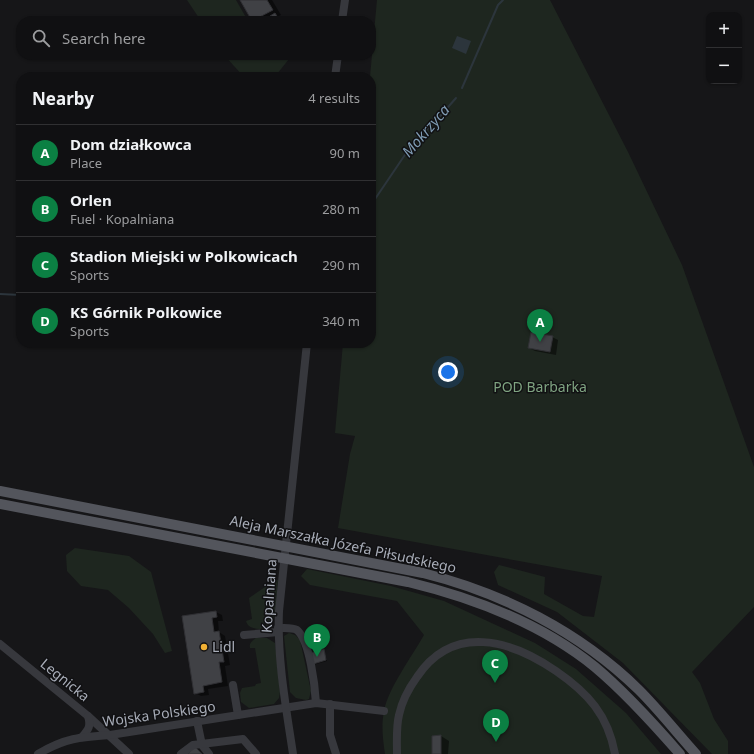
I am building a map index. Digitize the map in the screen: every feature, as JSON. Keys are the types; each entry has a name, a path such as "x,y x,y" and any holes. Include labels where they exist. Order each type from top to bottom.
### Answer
{"main road":[{"name":"Aleja Marszałka Józefa Piłsudskiego","path":"0,491 449,579 493,594 527,610 568,634 599,655 639,690 696,754"},
{"name":"Aleja Marszałka Józefa Piłsudskiego","path":"0,504 408,582 448,592 516,619 562,644 594,666 629,698 680,754"}],"street":[{"path":"343,16 345,0"},
{"path":"336,72 338,60"},
{"name":"Kopalniana","path":"293,754 286,708 278,630 284,558 306,348"},
{"path":"244,635 291,628 300,634 307,650 315,680 316,703"},
{"path":"397,754 399,715 408,692 421,670 430,661 448,648 476,642 504,644 517,649 545,663 568,679 598,708 604,718 613,741 615,754"},
{"name":"Legnicka","path":"0,644 88,716 110,735 128,754"},
{"path":"233,685 238,715"},
{"name":"Wojska Polskiego","path":"38,754 49,751 67,740 82,737 110,735 316,703 384,711"},
{"path":"330,704 330,735 336,754"},
{"path":"82,737 89,730 90,725 88,716"},
{"path":"197,722 202,745 209,754"},
{"path":"181,754 192,745 243,739 256,754"}],"green space":[{"path":"187,0 236,0 245,16 198,16"},
{"name":"POD Barbarka","path":"377,0 550,0 628,152 682,265 754,467 754,607 692,672 700,683 714,719 728,741 728,754 712,754 623,663 557,612 498,585 494,572 499,565 545,577 544,594 583,616 594,617 602,576 338,528 350,454 355,436 335,433 343,348 376,348 376,72 370,72 372,60 376,60"},
{"path":"229,60 288,60 279,72 239,72"},
{"path":"75,548 129,556 151,572 172,651 165,653 153,634 129,608 108,590 81,586 67,571 66,555"},
{"path":"307,569 391,586 444,601 535,643 576,669 626,713 661,754 385,754 383,722 386,702 395,683 424,635 397,601 310,585 301,576"},
{"path":"272,579 278,580 276,607 273,621 266,629 270,581"},
{"path":"268,585 264,629 253,628 247,624 246,621 252,619 249,598"},
{"path":"289,633 295,635 300,640 311,691 309,699 306,700 296,698 290,692 284,636"},
{"path":"256,638 267,638 275,643 280,692 279,698 274,704 249,708 241,702 240,693 242,688 255,686 256,684 261,683 255,648 250,648 250,643"}],"shaded area":[{"path":"457,36 471,41 466,54 452,48"}],"building":[{"path":"240,0 267,0 273,10 262,16 249,16"},
{"path":"275,13 277,16 270,16"},
{"path":"531,332 553,336 550,352 528,348"},
{"name":"Lidl","path":"216,611 217,617 212,618 214,632 219,631 224,662 219,662 222,682 203,686 204,692 194,694 182,616"},
{"path":"319,628 322,640 313,643 309,630"},
{"path":"324,649 326,660 310,665 307,654"},
{"path":"441,735 441,754 432,754 432,736"},
{"path":"195,747 202,754 188,754"}],"waterway":[{"name":"Mokrzyca","path":"462,88 498,5 503,0"},
{"name":"Mokrzyca","path":"376,198 415,140 434,123 456,98"},
{"name":"Mokrzyca","path":"0,294 16,295"}],"place":[{"name":"Dom działkowca","path":"540,342"},
{"name":"Lidl","path":"204,647"},
{"name":"Orlen","path":"317,657"},
{"name":"Stadion Miejski w Polkowicach","path":"495,683"},
{"name":"KS Górnik Polkowice","path":"496,742"}]}
